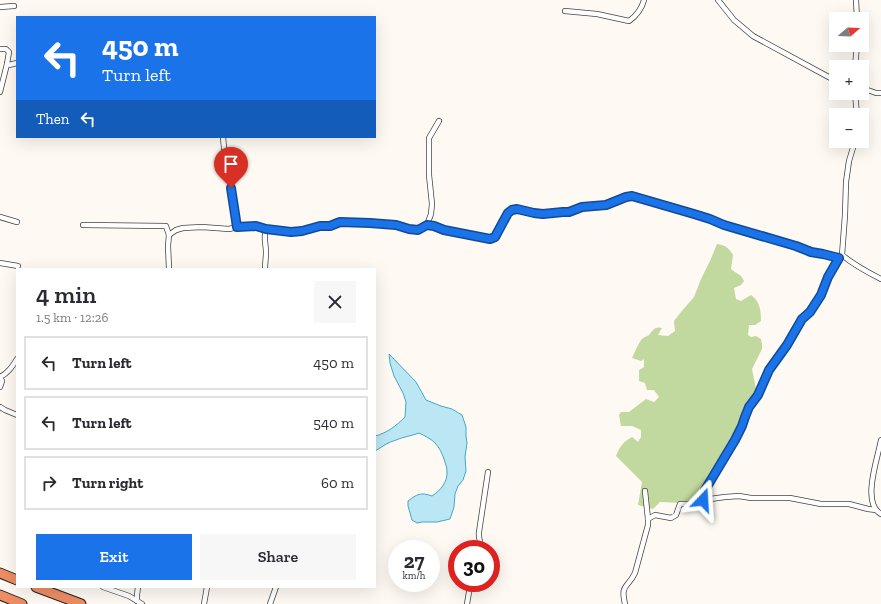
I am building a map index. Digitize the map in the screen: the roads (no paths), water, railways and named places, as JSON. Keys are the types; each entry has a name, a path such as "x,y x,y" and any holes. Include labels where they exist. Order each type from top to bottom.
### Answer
{"highway":[{"path":"0,573 16,580"},
{"path":"39,588 81,604"},
{"path":"0,596 22,604"}],"street":[{"path":"565,11 597,14 629,21 634,18 644,0"},
{"path":"718,0 734,20 753,36 829,77"},
{"path":"856,0 857,12"},
{"path":"0,7 14,6"},
{"path":"0,49 6,49 9,52 0,92"},
{"path":"7,64 16,63"},
{"path":"869,90 881,93"},
{"path":"427,225 431,214 432,204 429,186 429,138 439,122"},
{"path":"223,138 226,170 230,180 237,227"},
{"path":"703,500 705,490 735,440 749,407 758,395 769,370 787,345 802,319 810,312 821,295 828,277 841,256 846,215 846,182 849,161 853,148"},
{"path":"169,235 176,230 183,228 202,227 229,229 256,226 266,229 291,232 302,231 320,226 330,226 340,222 349,222 396,225 418,230 427,225 490,239 495,237 508,213 512,210 517,209 543,214 569,212 582,207 606,205 632,196 710,219 724,225 796,246 811,252 841,256 881,279"},
{"path":"0,217 17,222"},
{"path":"83,224 166,226 169,235 169,268"},
{"path":"265,268 266,251 264,234 266,229"},
{"path":"0,263 18,266"},
{"path":"0,387 2,381 0,377 12,368 16,361"},
{"path":"0,407 16,415"},
{"path":"881,440 872,478 871,490 873,503 876,510 881,514"},
{"path":"480,540 478,537 488,472"},
{"path":"625,604 623,592 624,588 632,580 635,573 648,526 645,491"},
{"path":"648,519 655,515 671,518 676,515 680,504 689,504 703,500 739,496 751,498 790,498 821,504 849,504 876,510"},
{"path":"106,588 129,596 142,604"},
{"path":"137,601 138,588"},
{"path":"204,604 207,588"},
{"path":"270,604 276,588"},
{"path":"467,604 469,592"}],"water":[{"path":"389,354 416,382 426,400 452,409 462,415 466,427 466,471 455,494 454,507 450,519 437,522 417,523 412,520 408,506 408,501 417,495 425,494 432,496 435,494 441,489 446,479 447,470 444,459 439,448 433,441 419,433 390,442 376,450 376,436 391,429 405,417 406,402 394,376"}]}
